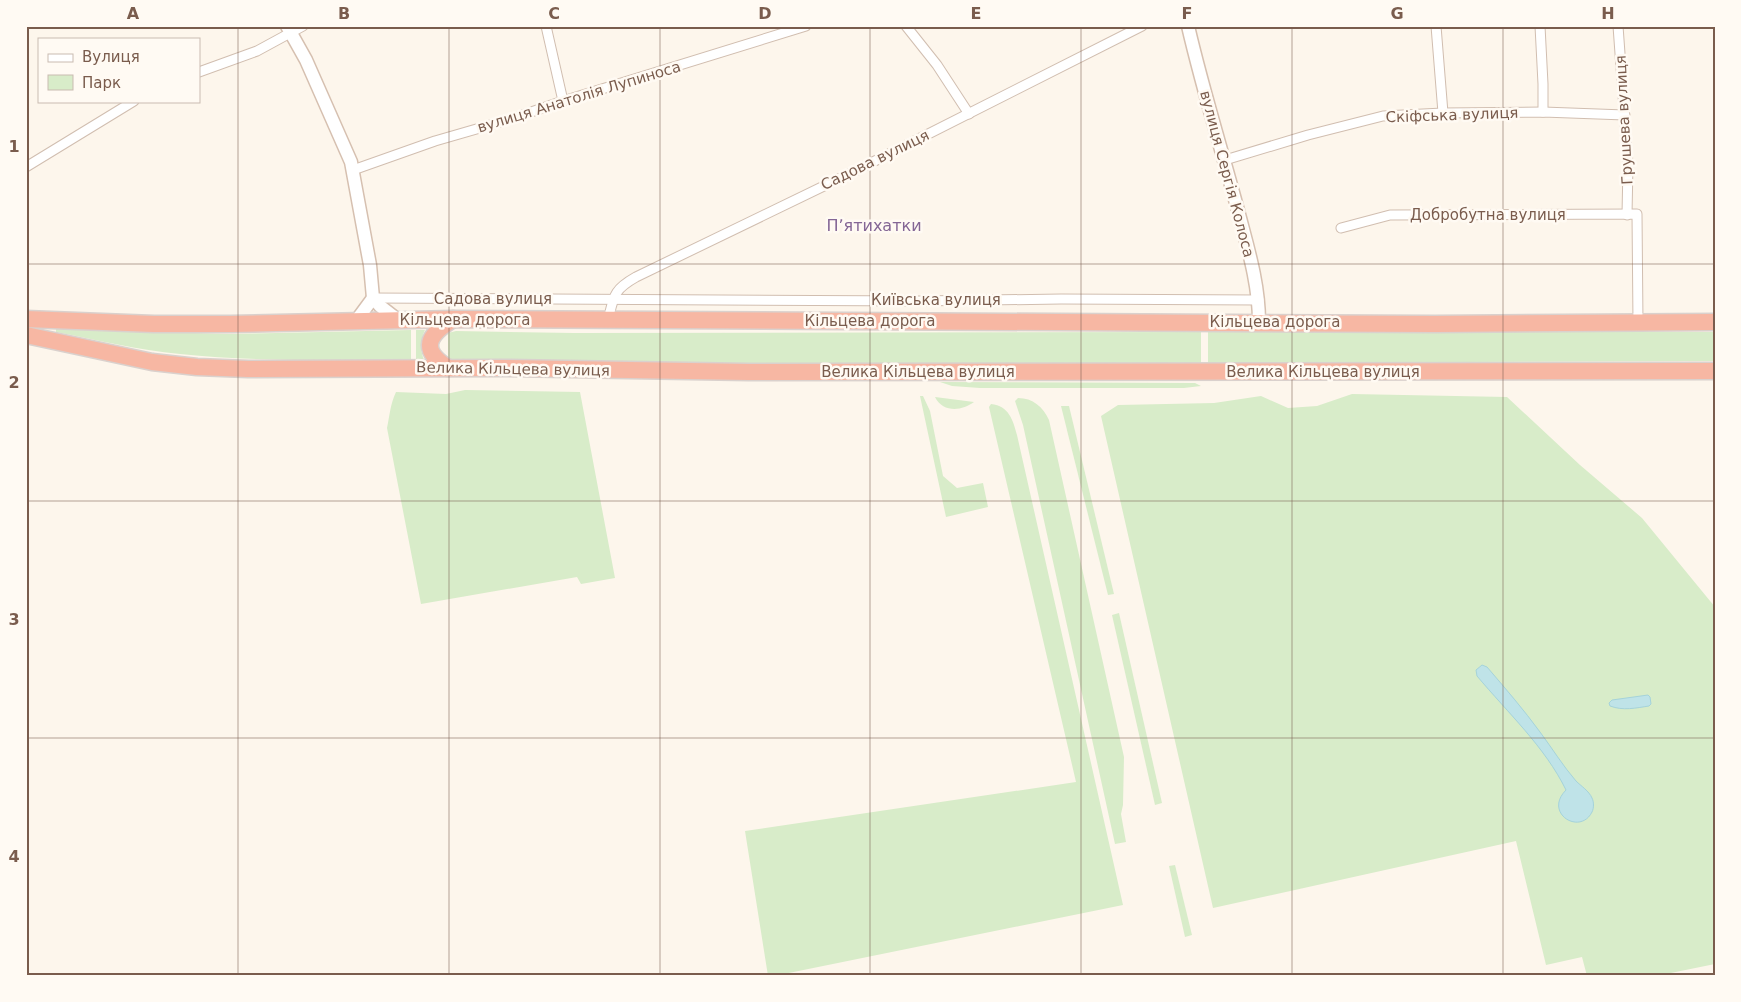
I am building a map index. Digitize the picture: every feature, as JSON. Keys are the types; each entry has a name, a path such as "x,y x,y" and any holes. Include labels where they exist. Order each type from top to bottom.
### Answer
{"highway":[{"name":"Кільцева дорога","path":"26,319 154,324 453,319 1426,324 1715,322"},
{"path":"448,368 434,358 430,342 434,333 453,319"},
{"name":"Велика Кільцева вулиця","path":"26,336 122,357 176,365 218,368 448,368 748,372 1715,371"}],"street":[{"path":"546,26 563,101"},
{"name":"вулиця Анатолія Лупиноса","path":"353,170 426,144 806,26"},
{"path":"906,26 937,65 969,114"},
{"name":"Садова вулиця","path":"373,298 414,300 613,298 618,290 636,277 969,114 1142,26"},
{"name":"вулиця Сергія Колоса","path":"1188,26 1197,66 1225,160 1256,280 1259,300 1259,322"},
{"path":"1436,26 1443,114"},
{"path":"1540,26 1543,65 1543,112"},
{"name":"Грушева вулиця","path":"1618,26 1628,164 1627,215"},
{"path":"200,72 257,51 294,28 353,170 370,265 373,298 398,320"},
{"path":"26,167 132,102"},
{"name":"Скіфська вулиця","path":"1225,160 1308,135 1383,116 1543,112 1625,115"},
{"name":"Добробутна вулиця","path":"1341,228 1390,215 1636,214 1638,322"},
{"path":"356,321 373,298"},
{"path":"608,320 613,298"},
{"name":"Київська вулиця","path":"613,298 900,301 1061,299 1259,300"}],"green space":[{"path":"56,329 229,334 411,330 411,360 295,360 209,357 133,347 56,332"},
{"path":"416,330 425,330 421,345 424,360 416,360"},
{"path":"456,331 574,333 1201,332 1201,364 701,363 448,359 448,333"},
{"path":"1208,331 1715,332 1715,361 1208,363"},
{"path":"940,382 1195,383 1201,386 1184,388 980,388 952,386"},
{"path":"465,390 580,392 615,578 581,584 577,577 421,604 387,428 390,410 396,392 446,394"},
{"path":"1352,394 1507,397 1580,465 1642,518 1715,607 1715,964 1656,976 1587,976 1582,957 1546,965 1516,841 1213,908 1101,416 1118,405 1214,403 1261,396 1288,408 1317,406"},
{"path":"920,396 923,396 930,411 943,476 957,488 983,483 988,507 946,517"},
{"path":"935,397 974,402 958,409 953,409 943,406"},
{"path":"1018,398 1023,398 1037,404 1049,420 1124,757 1123,805 1121,814 1126,842 1115,844 1023,425 1015,401"},
{"path":"991,404 997,405 1006,411 1012,419 1017,435 1123,905 768,976 745,831 1076,782 989,407"},
{"path":"1061,406 1069,406 1114,594 1108,595"},
{"path":"1119,613 1162,803 1155,805 1112,615"},
{"path":"1175,865 1192,935 1185,937 1169,866"}],"water":[{"path":"1482,665 1487,667 1514,699 1571,775 1591,795 1594,805 1592,812 1586,819 1580,822 1572,822 1561,813 1559,807 1560,799 1566,790 1548,759 1477,676 1476,670"},
{"path":"1648,695 1651,704 1649,706 1630,709 1610,706 1609,703 1612,700"}],"district":[{"name":"Пʼятихатки","path":"874,225"}]}
